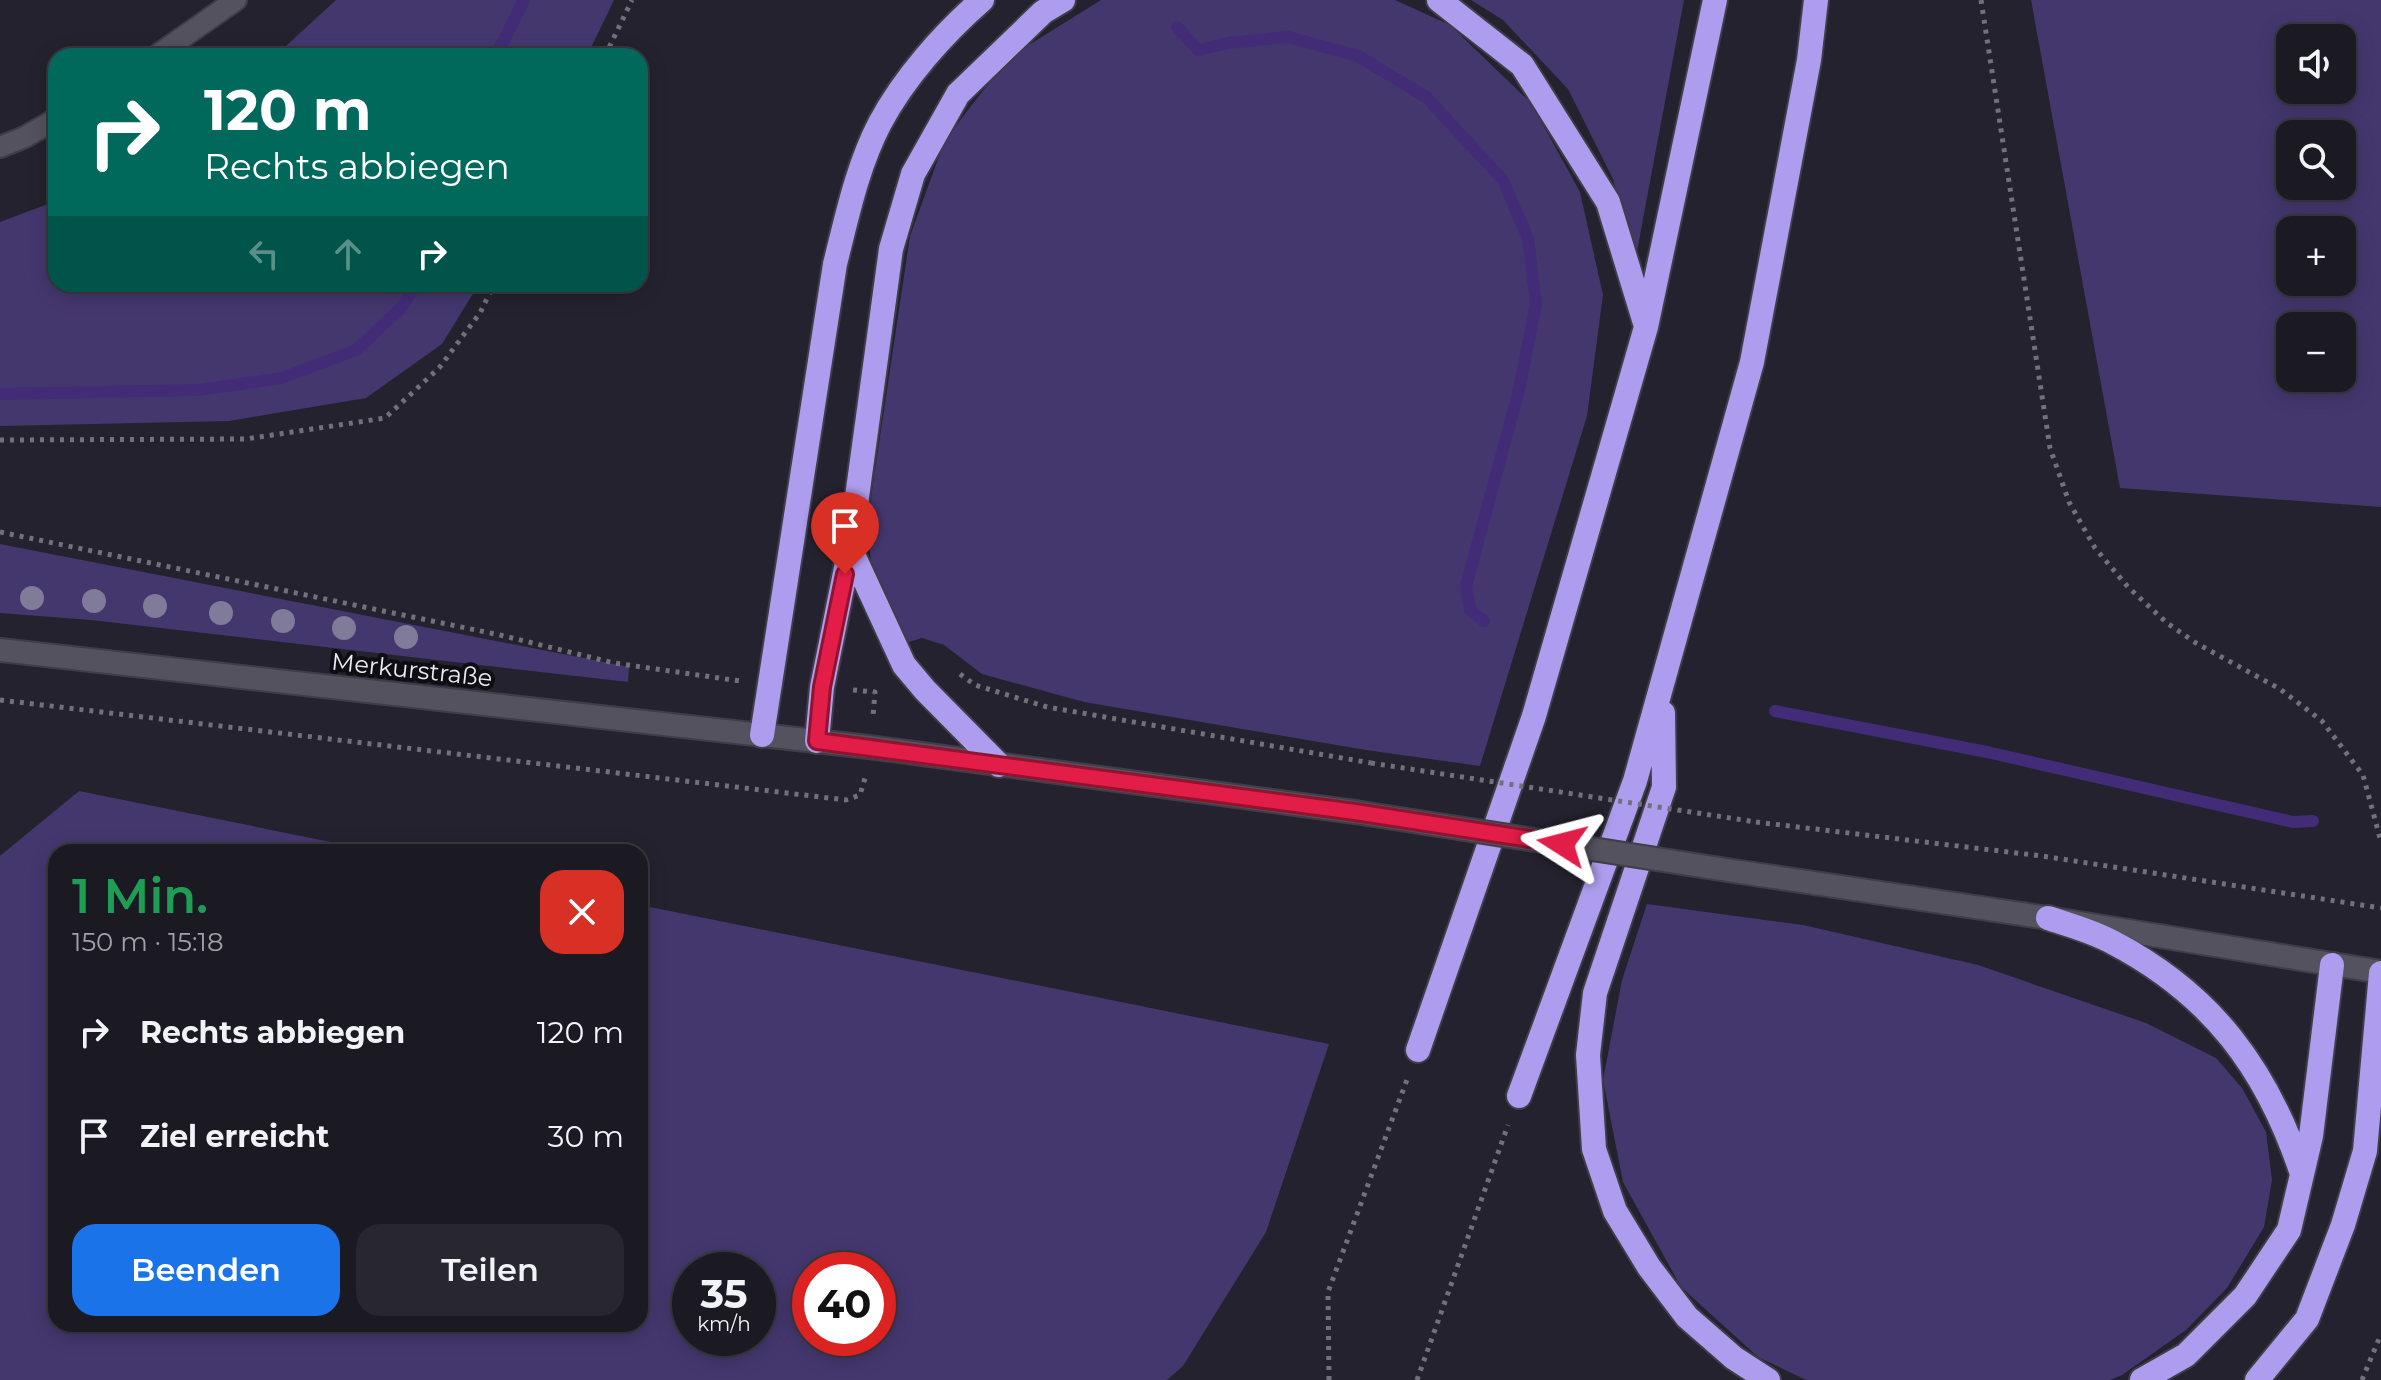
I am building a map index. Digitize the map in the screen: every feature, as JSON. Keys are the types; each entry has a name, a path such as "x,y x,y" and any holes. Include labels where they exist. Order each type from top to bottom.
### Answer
{"highway":[{"path":"762,735 835,264 853,190 880,123 909,79 960,18 982,0"},
{"path":"817,741 822,687 850,548 891,249 913,174 958,94 1043,12 1063,0"},
{"path":"1439,0 1522,65 1608,202 1646,327"},
{"path":"1418,1050 1534,716 1646,327 1715,0"},
{"path":"1519,1096 1635,781 1752,362 1809,60 1816,0"},
{"path":"850,548 904,665 999,765"},
{"path":"1663,687 1664,787 1595,993 1588,1055 1594,1149 1615,1211 1649,1267 1687,1317 1734,1358 1768,1380"},
{"path":"2048,918 2111,941 2184,988 2239,1045 2266,1085 2287,1128 2302,1174"},
{"path":"2142,1380 2186,1355 2245,1296 2289,1230 2311,1136 2332,965"},
{"path":"2257,1380 2307,1319 2373,1144 2381,972"}],"street":[{"name":"Merkurstraße","path":"0,650 817,741 1355,812 2381,972"}],"lane":[{"path":"167,48 236,0"},
{"path":"0,147 48,124"}],"path":[{"path":"609,48 632,0"},
{"path":"1981,0 2050,448 2069,502 2095,548 2128,587 2167,623 2196,643 2280,689 2322,721 2363,775 2381,842"},
{"path":"0,440 246,439 385,418 439,368 480,313 490,292"},
{"path":"0,532 500,635 614,663"},
{"path":"875,692 904,665"},
{"path":"953,668 975,685 1047,707 1371,763 1756,822 2042,856 2381,908"},
{"path":"1329,1380 1328,1292 1418,1050"},
{"path":"1417,1380 1519,1096"},
{"path":"2362,1380 2381,1334"}],"shaded area":[{"path":"336,0 614,0 591,48 284,48"},
{"path":"1101,0 1395,0 1450,25 1531,103 1580,192 1603,295 1587,416 1480,766 1084,702 982,674 944,645 922,638 909,642 896,632 873,582 867,524 910,236 945,140 1008,58"},
{"path":"1471,0 1684,0 1635,262 1613,179 1568,89 1503,20"},
{"path":"2031,0 2381,0 2381,507 2120,488"},
{"path":"48,204 48,292 474,292 442,344 366,398 229,421 0,426 0,222"},
{"path":"0,544 629,667 628,682 91,620 0,613"},
{"path":"79,791 341,844 48,844 48,1332 648,1332 648,907 1329,1044 1266,1232 1183,1366 1167,1380 0,1380 0,856"},
{"path":"1647,904 1803,925 1978,965 2146,1023 2216,1058 2242,1088 2266,1132 2272,1180 2264,1227 2227,1288 2186,1330 2122,1375 2110,1380 1806,1380 1758,1357 1681,1287 1623,1182 1603,1080 1622,980"}],"waterway":[{"path":"500,48 524,0"},
{"path":"1177,27 1198,50 1228,43 1288,37 1358,56 1426,97 1503,180 1528,239 1536,304 1519,390 1466,586 1470,610 1484,621"},
{"path":"0,394 198,390 282,378 356,350 401,308 412,292"},
{"path":"1775,711 1987,752 2293,822 2313,821"}],"route":[{"path":"845,574 822,687 817,741 1355,812 1562,844"}]}
